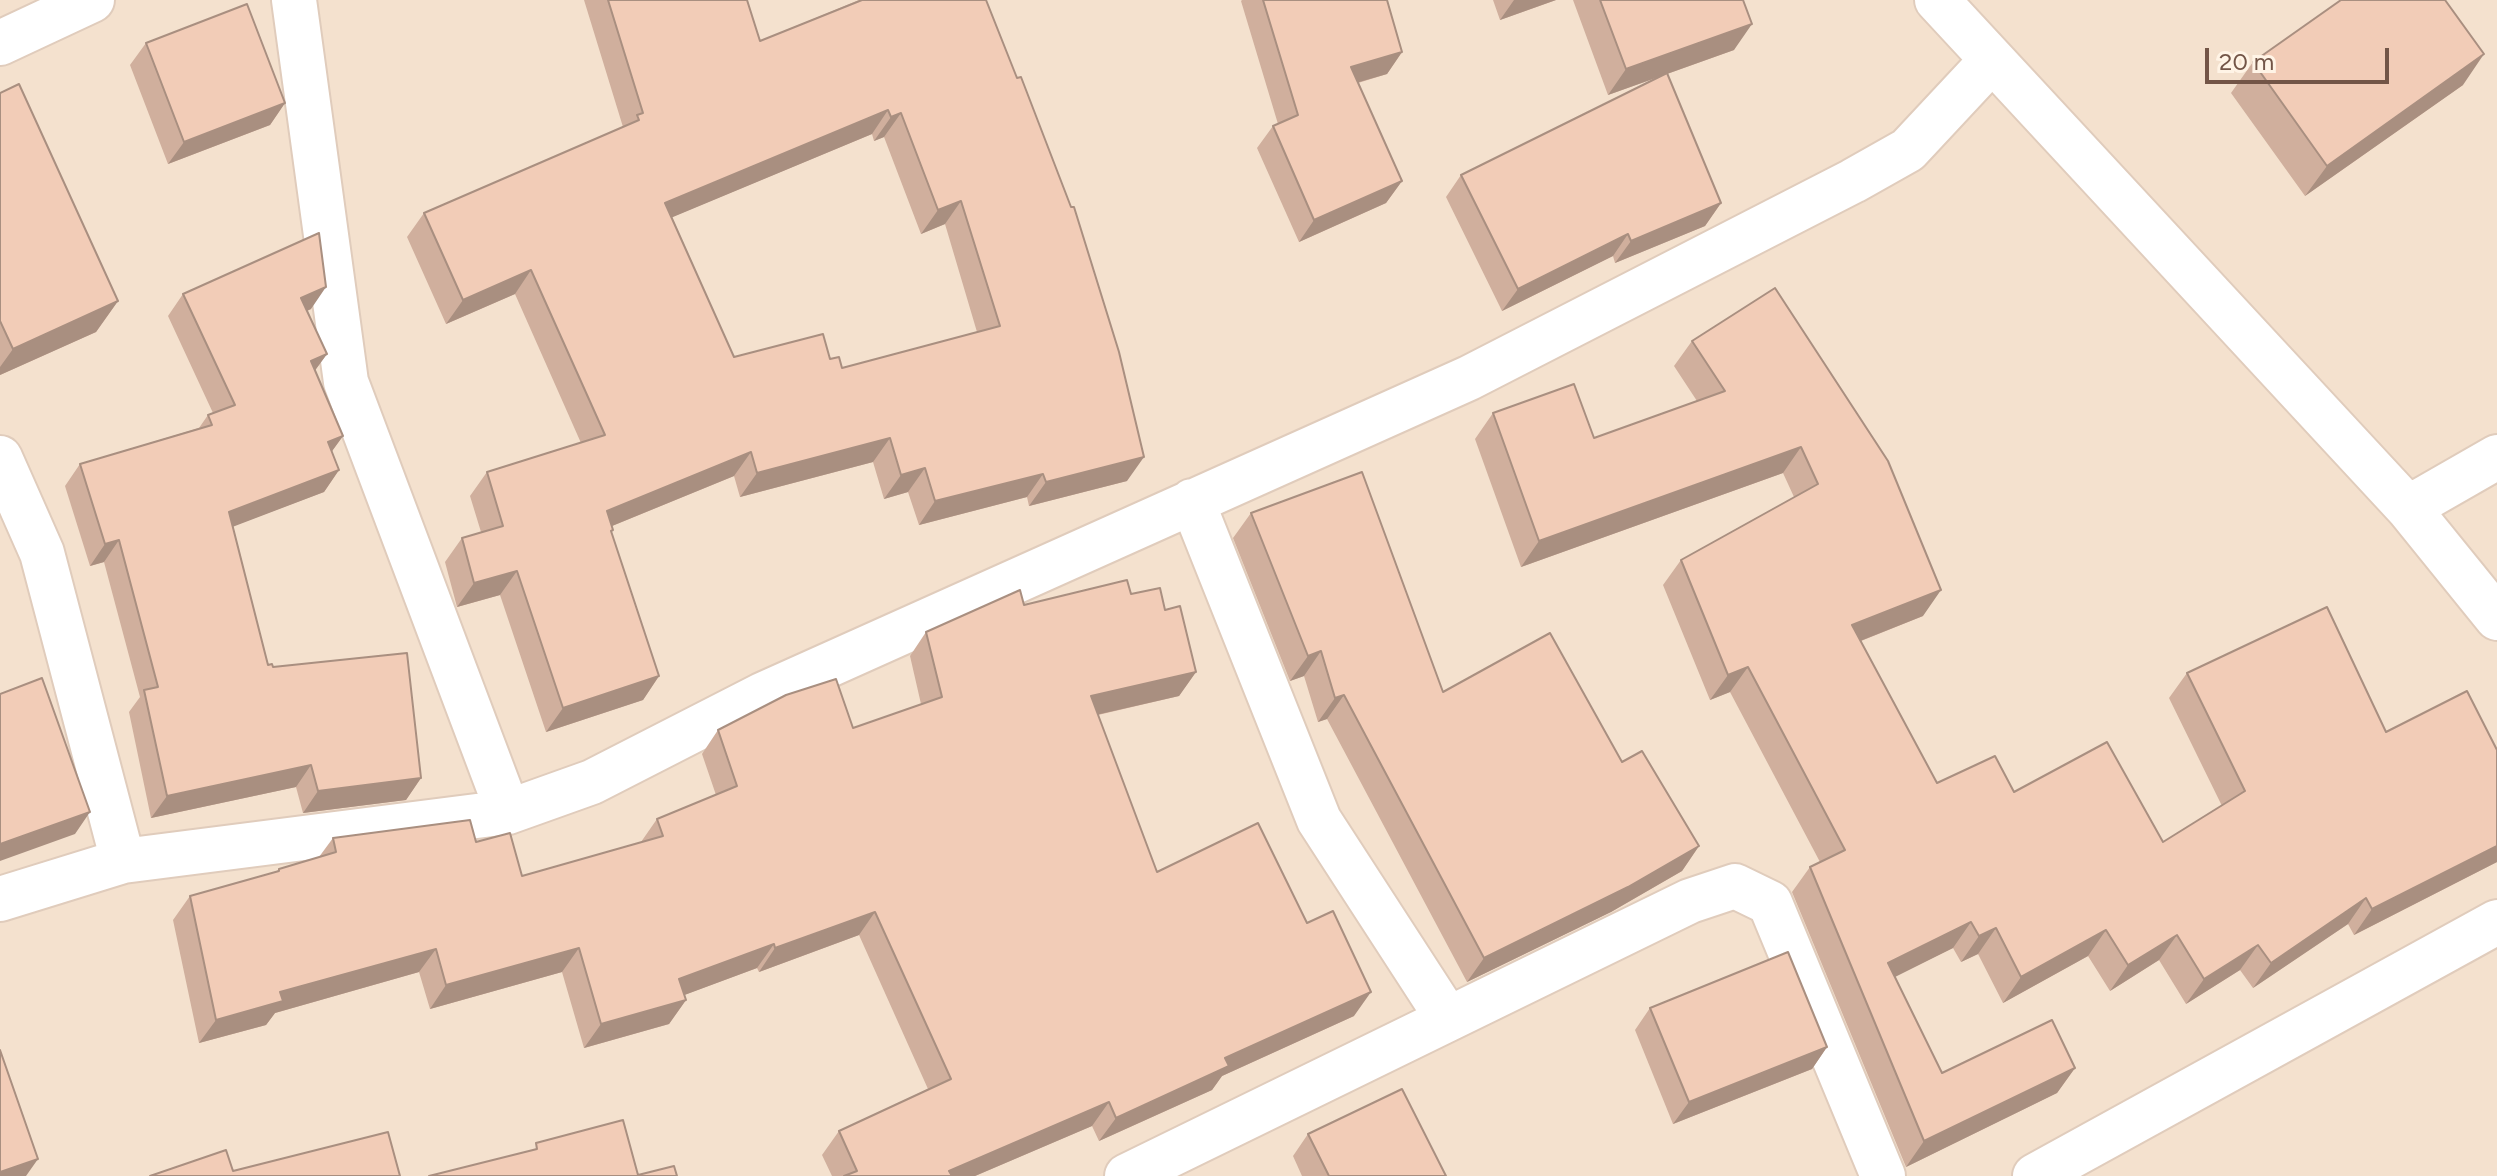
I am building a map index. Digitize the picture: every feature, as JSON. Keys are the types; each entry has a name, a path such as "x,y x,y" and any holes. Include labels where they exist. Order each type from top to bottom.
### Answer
{"street":[{"path":"0,43 92,0"},
{"path":"294,0 346,382 508,812"},
{"path":"1937,0 2408,508 2497,618"},
{"path":"0,899 123,861 508,812 592,782 762,695 1469,378 1853,181 1908,150 1992,60"},
{"path":"2408,508 2497,457"},
{"path":"0,458 42,553 123,861"},
{"path":"1192,501 1319,820 1448,1019"},
{"path":"1127,1176 1690,901 1735,886 1770,903 1883,1176"},
{"path":"2035,1176 2497,922"}],"shaded area":[{"path":"0,0 2497,0 2497,1176 0,1176"}],"building":[{"path":"608,0 747,0 760,41 862,0 986,0 1017,78 1021,77 1071,207 1074,207 1119,352 1144,457 1046,482 1043,474 935,501 925,468 901,475 890,438 757,473 751,452 607,511 659,676 563,708 517,571 474,583 462,538 503,526 487,472 605,435 531,270 463,300 424,213 639,120 637,115 643,113","holes":["888,110 891,117 901,113 938,210 961,201 1000,326 842,368 839,357 830,359 823,334 734,357 665,203"]},
{"path":"1263,0 1387,0 1402,52 1351,67 1402,181 1314,220 1273,126 1298,115"},
{"path":"1600,0 1743,0 1752,24 1626,69"},
{"path":"2341,0 2445,0 2484,54 2327,166 2253,62"},
{"path":"247,4 285,103 184,142 146,43"},
{"path":"1667,73 1721,203 1631,241 1628,234 1518,289 1461,175"},
{"path":"19,84 118,301 13,349 0,321 0,93"},
{"path":"319,233 326,287 301,298 327,354 311,361 343,436 328,442 339,470 229,512 268,665 272,664 273,667 407,653 421,778 318,791 311,765 167,796 144,690 158,687 119,540 105,544 80,464 212,425 208,415 235,405 183,294"},
{"path":"1775,288 1888,461 1941,590 1852,625 1937,783 1995,756 2014,792 2107,742 2163,842 2245,791 2187,673 2327,607 2386,732 2467,691 2497,750 2497,846 2372,909 2366,898 2271,963 2258,945 2204,979 2177,935 2128,965 2106,930 2021,977 1996,928 1979,936 1971,922 1888,963 1942,1073 2052,1020 2075,1068 1924,1141 1810,867 1845,850 1748,667 1728,675 1681,560 1818,484 1801,447 1539,541 1493,413 1574,384 1594,438 1725,391 1692,341"},
{"path":"1362,472 1443,692 1550,633 1622,762 1642,751 1699,846 1628,887 1484,958 1344,695 1335,698 1321,651 1308,656 1251,513"},
{"path":"1127,580 1131,594 1160,588 1165,610 1180,606 1196,672 1091,696 1157,872 1258,823 1307,923 1333,911 1371,992 1225,1058 1229,1066 1116,1118 1109,1102 949,1171 952,1176 844,1176 857,1171 839,1131 951,1079 875,912 679,979 686,1000 601,1024 579,948 446,985 436,949 280,992 283,1001 216,1020 190,896 336,852 333,838 470,820 476,842 510,833 522,876 663,836 657,819 737,786 718,730 786,695 836,679 853,728 942,697 926,632 1020,590 1024,605"},
{"path":"42,678 90,812 0,844 0,694"},
{"path":"1788,952 1827,1047 1689,1102 1650,1008"},
{"path":"0,1050 38,1159 0,1172"},
{"path":"1402,1089 1446,1176 1329,1176 1308,1134"},
{"path":"623,1120 638,1175 674,1166 677,1176 429,1176 537,1149 536,1143"},
{"path":"388,1132 400,1176 150,1176 226,1150 233,1171"}]}
